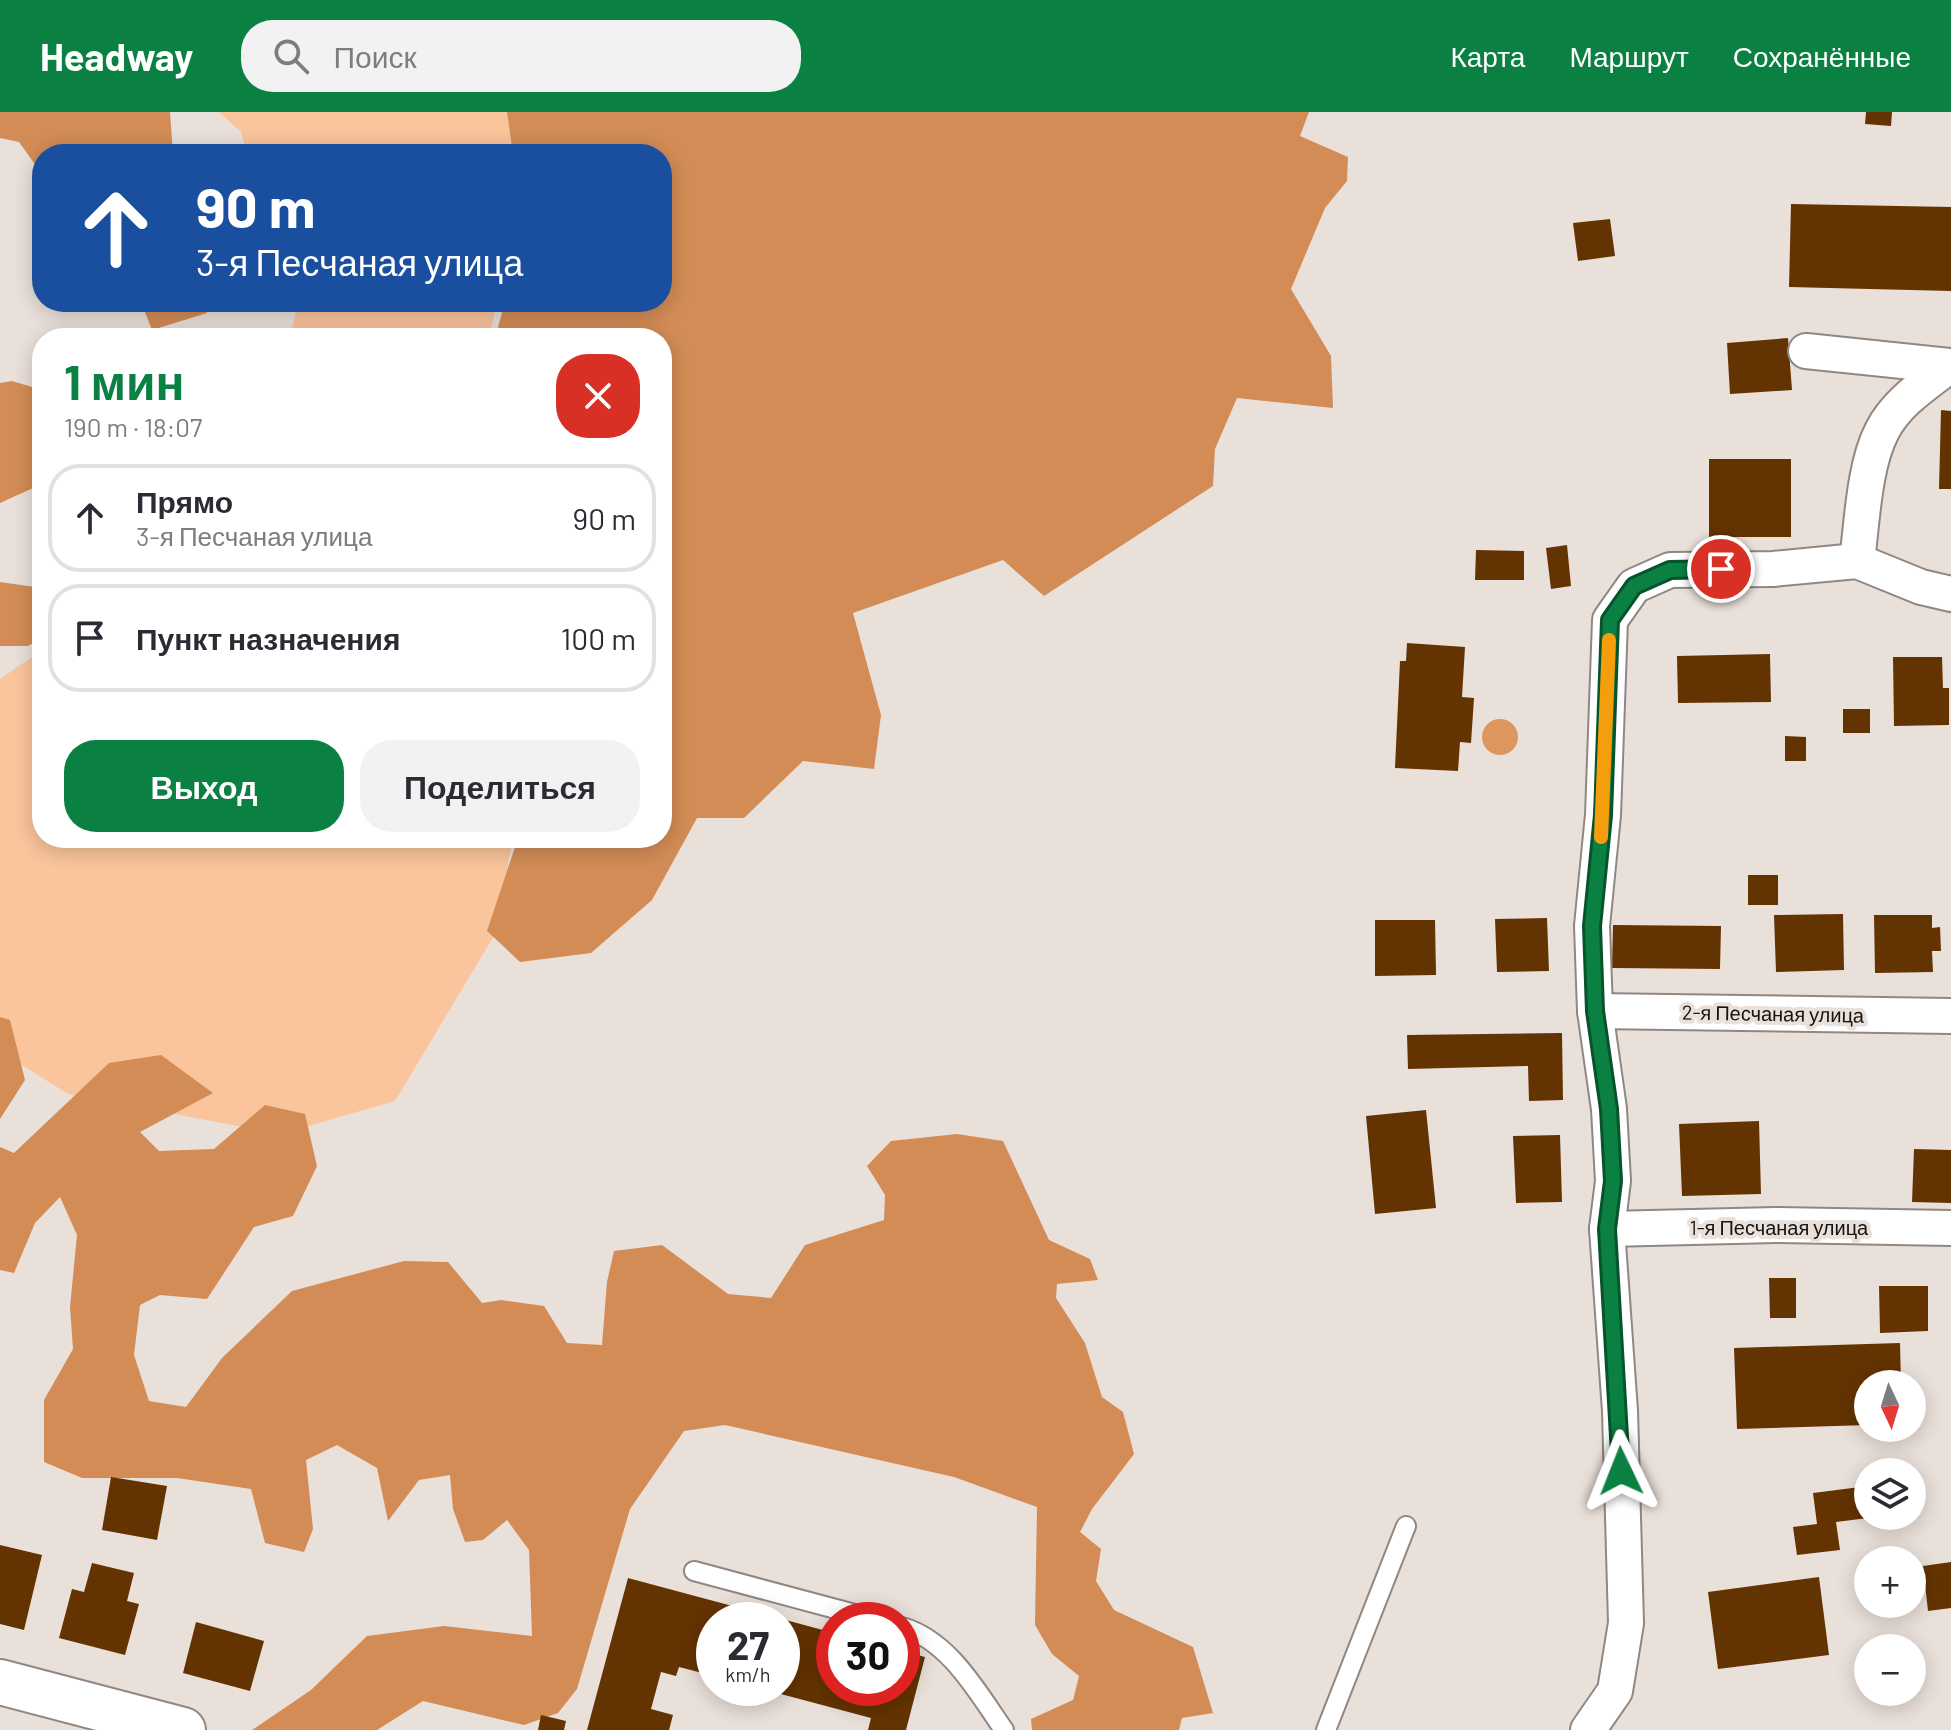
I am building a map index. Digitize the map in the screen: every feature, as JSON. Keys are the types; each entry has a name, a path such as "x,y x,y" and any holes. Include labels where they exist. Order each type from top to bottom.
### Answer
{"street":[{"path":"1806,351 1950,366"},
{"path":"1857,561 1868,482 1881,432 1909,396 1950,366"},
{"path":"1588,1730 1615,1691 1626,1623 1620,1411 1607,1229 1613,1181 1609,1109 1595,1011 1592,926 1603,815 1610,620 1634,586 1670,570 1773,569 1857,561 1921,587 1951,594"},
{"name":"2-я Песчаная улица","path":"1595,1011 1951,1016"},
{"name":"1-я Песчаная улица","path":"1607,1229 1776,1225 1951,1228"},
{"path":"0,1682 183,1730"}],"lane":[{"path":"1326,1730 1406,1526"},
{"path":"694,1571 816,1604"},
{"path":"920,1634 960,1667 1004,1730"}],"shaded area":[{"path":"0,112 170,112 172,144 32,144 32,160 19,142 0,138"},
{"path":"219,112 519,112 521,144 244,144 241,132"},
{"path":"507,112 1309,112 1300,136 1348,157 1347,181 1325,208 1291,289 1331,356 1333,408 1237,398 1215,449 1213,486 1044,596 1003,560 853,613 881,715 874,769 803,761 744,818 697,818 652,900 591,953 520,962 487,931 515,848 672,848 672,328 498,328 502,312 672,312 672,144 512,144"},
{"path":"145,312 207,312 158,328 151,328"},
{"path":"296,312 495,312 491,328 292,328"},
{"path":"12,381 32,387 32,489 0,503 0,383"},
{"path":"0,582 32,587 32,644 0,646"},
{"path":"32,657 32,848 511,848 495,934 395,1101 280,1134 68,1094 0,1051 0,679"},
{"path":"1500,719 1513,724 1518,737 1513,750 1500,755 1487,750 1482,737 1487,724"},
{"path":"0,1017 10,1020 25,1080 0,1119"},
{"path":"161,1055 213,1093 140,1132 159,1151 214,1149 265,1105 305,1114 317,1166 293,1216 254,1227 207,1299 160,1295 140,1305 134,1355 149,1401 186,1407 222,1358 292,1291 404,1261 448,1262 482,1303 501,1300 544,1306 567,1343 602,1345 607,1282 614,1251 662,1245 728,1294 771,1298 805,1245 884,1220 885,1195 867,1166 891,1141 957,1134 1003,1141 1049,1240 1090,1259 1098,1280 1057,1284 1056,1298 1085,1343 1102,1397 1123,1412 1134,1454 1092,1509 1080,1532 1101,1549 1096,1581 1114,1610 1193,1647 1213,1713 1182,1718 1179,1730 1032,1730 1031,1719 1073,1700 1079,1676 1052,1654 1035,1625 1037,1507 954,1477 725,1425 684,1431 630,1509 577,1689 558,1713 524,1725 423,1701 377,1730 252,1730 311,1690 367,1636 444,1626 532,1636 529,1550 507,1520 483,1540 465,1542 453,1509 450,1475 419,1480 388,1521 377,1468 337,1445 306,1460 313,1529 304,1552 265,1543 251,1489 177,1478 82,1478 44,1462 44,1400 73,1349 70,1307 77,1235 60,1197 35,1223 14,1273 0,1270 0,1147 14,1153 109,1063"}],"building":[{"path":"1866,112 1892,112 1891,126 1865,124"},
{"path":"1791,204 1951,207 1951,291 1789,287"},
{"path":"1610,219 1615,256 1578,261 1573,223"},
{"path":"1788,338 1792,390 1730,394 1727,343"},
{"path":"1941,410 1951,411 1951,489 1939,489"},
{"path":"1709,459 1791,459 1791,537 1709,537"},
{"path":"1567,545 1571,586 1551,589 1546,548"},
{"path":"1476,550 1524,551 1524,580 1475,580"},
{"path":"1407,643 1465,647 1462,697 1474,698 1471,743 1460,742 1458,771 1395,768 1400,661 1406,661"},
{"path":"1770,654 1771,702 1678,703 1677,656"},
{"path":"1893,657 1942,657 1943,688 1949,688 1949,725 1894,726"},
{"path":"1843,709 1870,709 1870,733 1843,733"},
{"path":"1785,736 1806,737 1806,761 1785,761"},
{"path":"1748,875 1778,875 1778,905 1748,905"},
{"path":"1843,914 1844,970 1776,972 1774,915"},
{"path":"1874,915 1932,915 1932,928 1940,927 1941,951 1932,951 1933,972 1875,973"},
{"path":"1547,918 1549,971 1497,972 1495,919"},
{"path":"1375,920 1435,920 1436,975 1375,976"},
{"path":"1613,925 1721,926 1720,969 1612,968"},
{"path":"1562,1033 1563,1100 1529,1101 1528,1066 1408,1069 1407,1035"},
{"path":"1426,1110 1436,1208 1375,1214 1366,1116"},
{"path":"1759,1121 1761,1194 1682,1196 1679,1124"},
{"path":"1560,1135 1562,1202 1516,1203 1513,1136"},
{"path":"1914,1149 1951,1150 1951,1203 1912,1202"},
{"path":"1769,1278 1796,1278 1796,1318 1770,1318"},
{"path":"1879,1286 1928,1286 1928,1331 1880,1333"},
{"path":"1900,1343 1901,1370 1854,1370 1854,1425 1737,1429 1734,1348"},
{"path":"111,1477 167,1486 157,1540 102,1530"},
{"path":"1854,1488 1854,1520 1836,1522 1840,1550 1797,1555 1793,1527 1817,1524 1813,1493"},
{"path":"0,1545 42,1555 24,1630 0,1624"},
{"path":"1951,1562 1951,1608 1928,1611 1926,1566"},
{"path":"92,1563 134,1573 127,1601 139,1604 125,1655 59,1638 72,1589 84,1592"},
{"path":"1819,1577 1829,1655 1718,1669 1708,1592"},
{"path":"628,1578 718,1602 696,1602 696,1671 679,1667 676,1676 661,1672 651,1709 673,1715 669,1730 587,1730"},
{"path":"196,1622 264,1641 250,1691 183,1673"},
{"path":"800,1624 816,1628 816,1703 800,1699"},
{"path":"920,1656 925,1657 920,1676"},
{"path":"826,1706 912,1706 906,1730 868,1730 871,1718"},
{"path":"541,1715 566,1721 564,1730 538,1730"}],"slow traffic":[{"path":"1601,837 1609,640"}],"route":[{"path":"1621,1471 1620,1411 1607,1229 1613,1181 1609,1109 1595,1011 1592,926 1603,815 1610,620 1634,586 1670,570 1721,569"}]}
